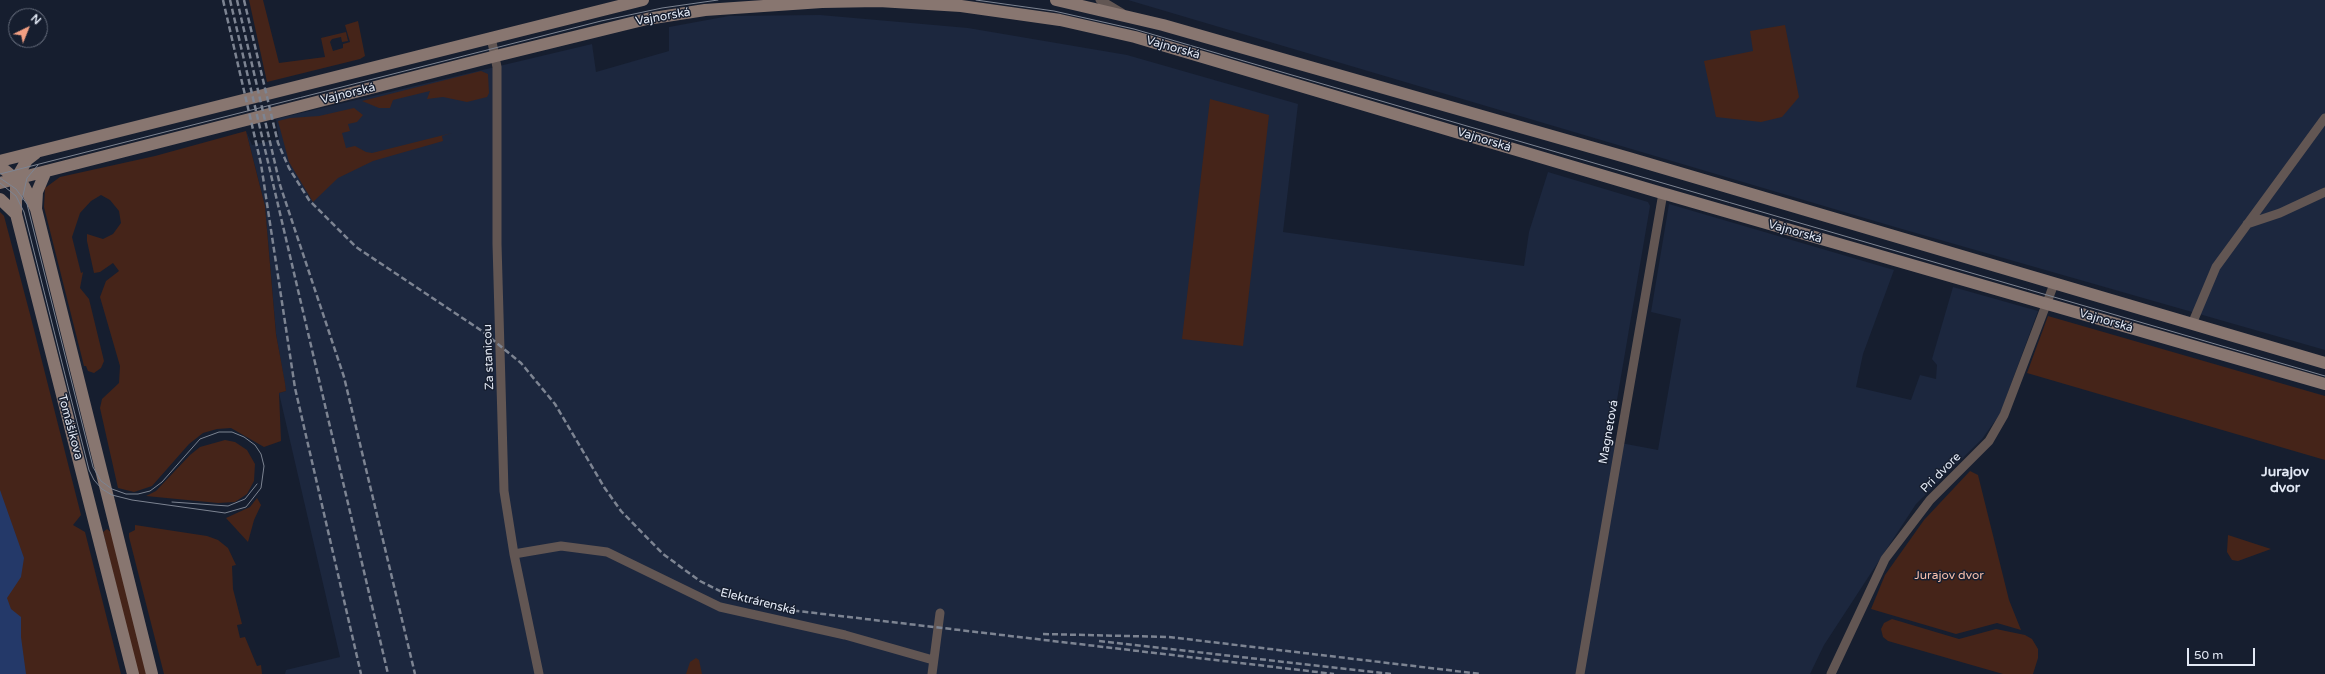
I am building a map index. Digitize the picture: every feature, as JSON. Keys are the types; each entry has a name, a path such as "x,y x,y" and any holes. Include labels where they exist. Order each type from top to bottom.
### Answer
{"main road":[{"name":"Vajnorská","path":"0,160 643,0"},
{"name":"Vajnorská","path":"1056,0 1123,14 1607,152 2325,363"},
{"name":"Vajnorská","path":"0,183 496,56 647,19 727,4 900,2 996,10 1082,24 1222,62 1663,194 2325,384"},
{"path":"16,179 28,159 41,151"},
{"name":"Tomášikova","path":"0,166 24,186 36,210 152,674"},
{"name":"Tomášikova","path":"36,210 37,192 46,171"},
{"name":"Tomášikova","path":"16,179 16,214 133,674"},
{"path":"0,199 16,214"}],"street":[{"path":"1100,0 1123,14"},
{"name":"Za stanicou","path":"491,37 496,56 498,244 504,492 514,554 539,674"},
{"path":"2192,324 2216,267 2325,118"},
{"path":"2247,224 2280,213 2325,192"},
{"name":"Magnetová","path":"1580,674 1663,194"},
{"name":"Pri dvore","path":"1831,674 1885,559 1930,500 1990,441 2004,415 2054,284"},
{"name":"Elektrárenská","path":"514,554 561,546 607,552 720,607 845,635 933,660"},
{"path":"932,674 940,613"}],"shaded area":[{"path":"1128,0 2325,0 2325,350 1895,227"},
{"path":"820,15 968,28 1127,55 1298,104 1283,232 1524,266 1529,232 1548,172 1648,202 1650,206 1610,441 1658,450 1681,319 1651,312 1669,204 1894,270 1863,354 1856,387 1911,400 1920,375 1936,379 1937,365 1932,359 1953,287 2038,311 2000,414 1982,439 1916,504 1824,645 1810,674 285,674 286,670 340,657 279,393 286,391 276,334 265,206 246,131 252,145 279,139 276,119 592,44 596,72 669,51 669,27 729,16"}],"green space":[{"path":"249,0 263,0 279,63 325,57 321,38 346,32 348,41 342,42 341,37 332,39 330,42 333,51 343,48 343,44 350,42 345,25 358,21 365,56 360,59 267,82"},
{"path":"1785,25 1799,97 1782,117 1761,122 1716,117 1704,61 1753,51 1750,31"},
{"path":"481,71 488,74 489,93 487,97 467,102 443,97 427,99 430,91 393,100 390,108 379,108 362,101"},
{"path":"1210,99 1269,115 1243,346 1182,339"},
{"path":"354,108 363,115 357,122 348,124 350,131 342,133 346,148 355,146 366,152 372,153 452,133 442,136 443,141 373,161 338,178 313,202 289,162 278,121 290,118 319,116"},
{"path":"246,131 265,206 276,334 286,391 279,393 281,441 264,447 231,428 217,429 203,433 189,444 152,486 134,492 118,488 100,408 102,399 119,383 120,366 100,297 106,281 119,271 113,263 100,272 94,273 87,241 87,234 103,239 113,234 121,223 119,211 110,200 101,195 91,201 80,213 72,237 81,273 83,272 80,288 89,299 104,361 101,368 94,373 88,371 86,366 84,366 44,207 45,188 60,177 155,156"},
{"path":"0,212 4,216 81,515 73,525 85,532 121,674 0,674"},
{"path":"2048,316 2325,396 2325,460 2027,373"},
{"path":"225,440 235,442 247,450 255,464 254,481 247,494 235,502 218,503 146,496 156,491 190,455 200,447"},
{"name":"Jurajov dvor","path":"1970,471 1978,475 2009,600 2021,630 1997,623 1956,634 1871,609 1885,575 1924,520"},
{"path":"257,498 261,505 254,520 248,542 226,518 250,507"},
{"path":"135,525 207,536 218,540 228,548 236,565 232,566 233,589 242,624 237,625 240,638 245,637 257,666 261,665 262,674 164,674 129,537 129,533 135,530"},
{"path":"107,529 112,533 147,674 138,674 103,532"},
{"path":"2228,535 2271,549 2238,561 2232,560 2227,552"},
{"path":"1892,619 1959,639 1996,629 2025,635 2032,639 2038,649 2038,658 2033,674 2003,674 1888,641 1883,637 1881,629 1884,623"},
{"path":"696,658 699,660 702,674 686,674 690,662"}],"water":[{"path":"0,490 24,558 21,577 7,598 11,609 21,617 21,637 26,674 0,674"}],"tram line":[{"path":"0,174 601,21 662,8 718,0"},
{"path":"976,0 1054,11 1134,29 2325,376"},
{"path":"22,200 27,178 38,165"},
{"path":"0,178 16,189 27,204 93,467 101,481 112,489 126,494 138,494 150,491 162,482 200,439 219,432 232,432 244,437 255,445 261,454 264,466 261,488 246,507 225,513 132,500 112,495 102,489 94,480 89,470 24,212 16,196 0,183"},
{"path":"172,502 228,506 245,499 257,484"}],"railway":[{"path":"223,0 261,164 295,388 361,674"},
{"path":"230,0 388,674"},
{"path":"237,0 280,185 344,377 415,674"},
{"path":"244,0 278,143 289,168 309,200 356,247 482,331 521,363 555,404 604,487 621,511 663,554 700,581 728,595 742,600 789,610 1334,674"},
{"path":"1043,634 1169,637 1481,674"},
{"path":"1099,641 1391,674"}],"district":[{"name":"Jurajov dvor","path":"2285,480"}]}
